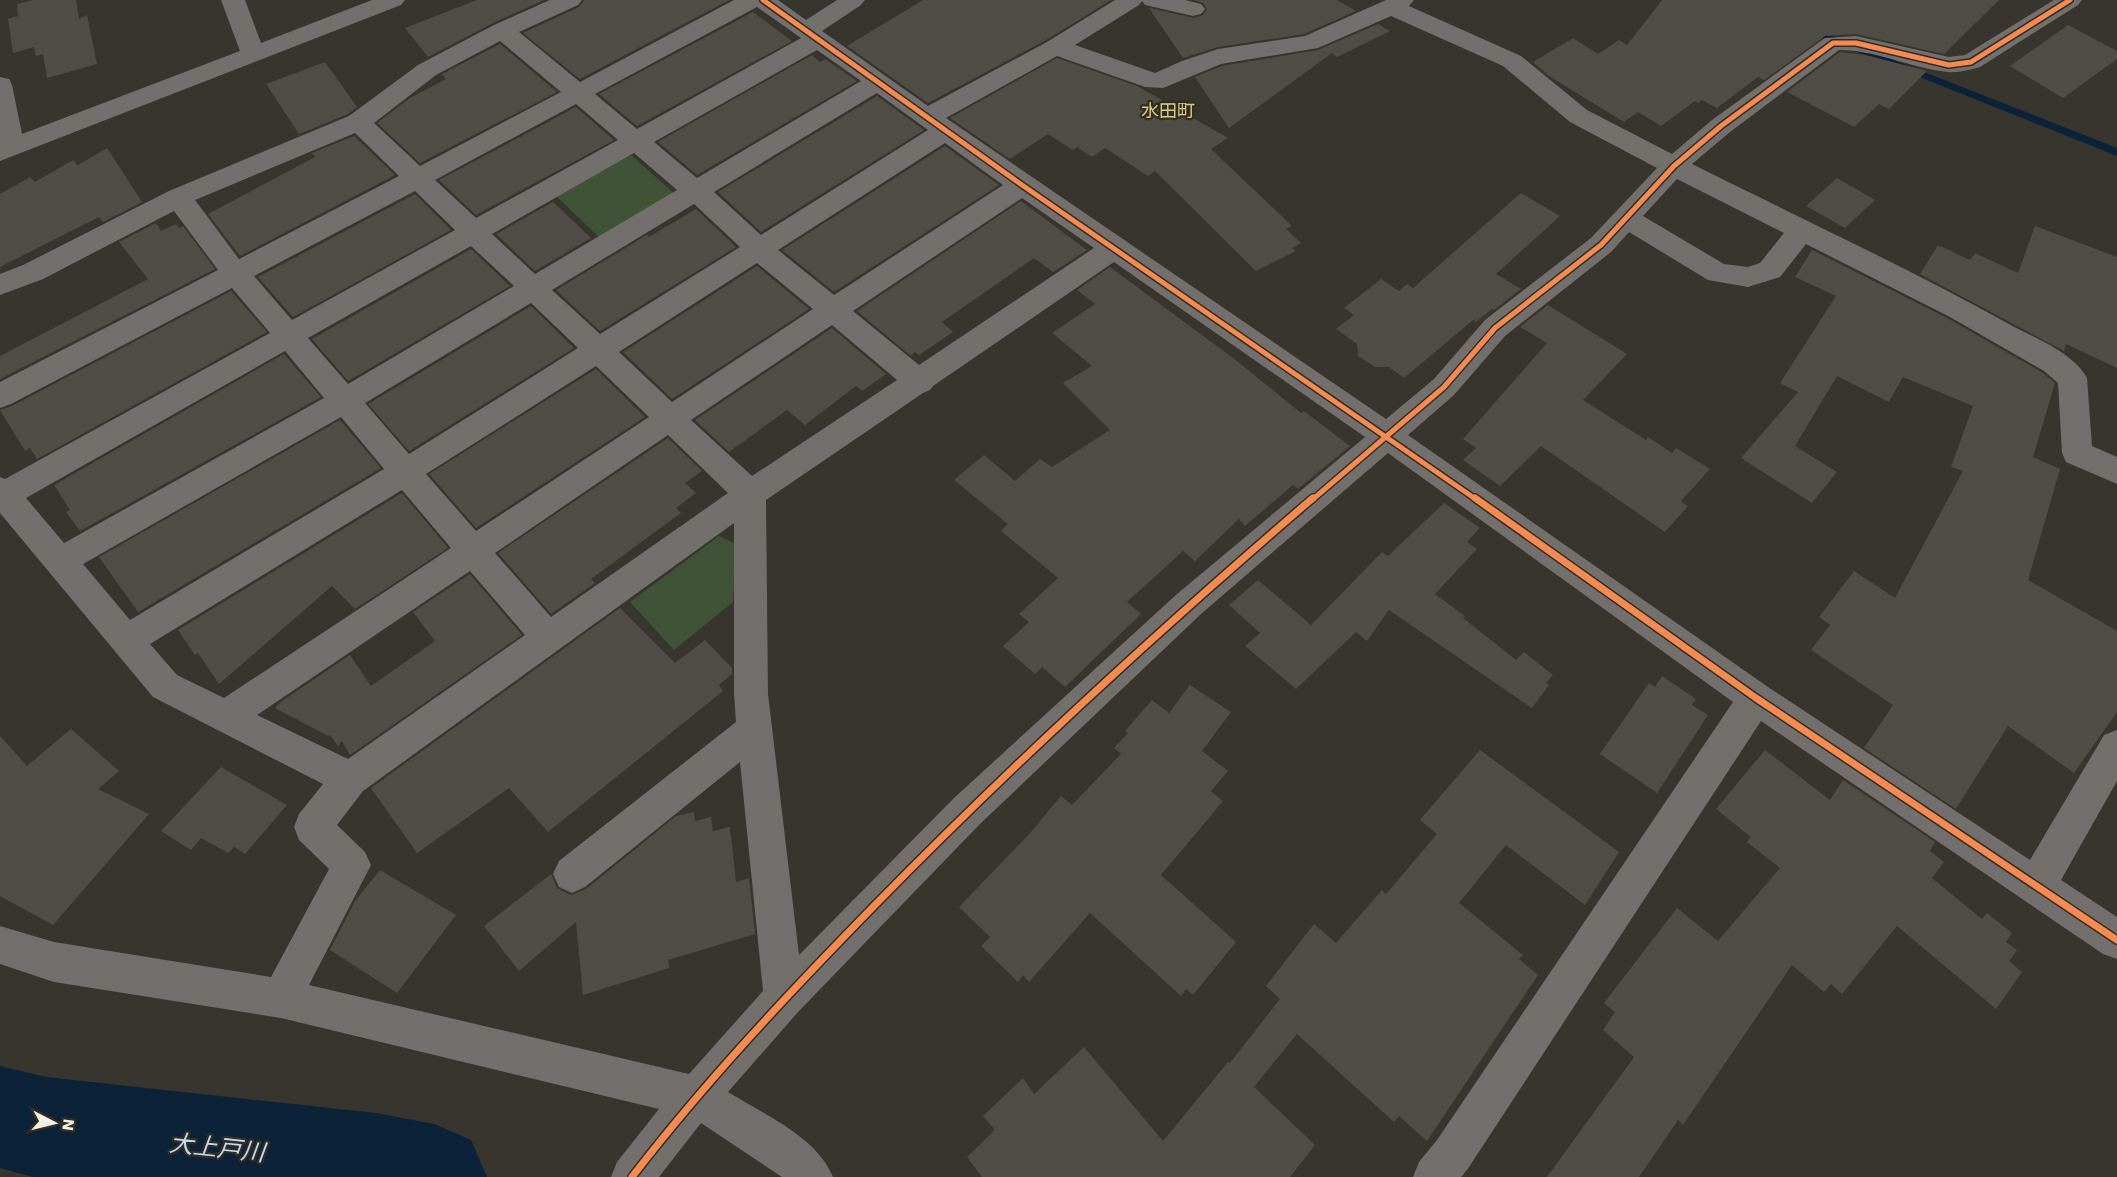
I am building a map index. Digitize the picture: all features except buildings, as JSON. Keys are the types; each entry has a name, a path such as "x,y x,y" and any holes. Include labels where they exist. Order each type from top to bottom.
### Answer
{"street":[{"path":"233,0 253,54"},
{"path":"0,85 6,150 393,0"},
{"path":"0,285 33,272 177,196 358,122 427,70 502,30 570,0"},
{"path":"0,396 418,178 752,0"},
{"path":"763,0 876,83 938,124 1113,249 1387,436 1756,698 2117,940"},
{"path":"350,779 165,686 2,493 634,141 812,34 853,0"},
{"path":"127,640 405,472 759,249 938,124 1054,47 1131,0"},
{"path":"1153,0 1193,9"},
{"path":"632,1177 684,1112 784,998 967,811 1189,604 1444,387 1495,328 1601,245 1674,166 1721,126 1844,43 1949,65 1971,62 2070,0"},
{"path":"1054,47 1154,81 1163,80 1191,66 1218,57 1310,43 1396,4 1512,61 1524,69 1570,112 1960,310 2054,363 2072,378 2077,453 2117,471"},
{"path":"502,30 697,192 759,249 920,382"},
{"path":"60,561 346,400 876,83"},
{"path":"358,122 750,494 751,694 784,998"},
{"path":"226,716 672,420 832,309 1022,185"},
{"path":"177,196 236,273 548,638"},
{"path":"1626,218 1718,273 1748,277 1770,270 1801,231"},
{"path":"281,998 352,865 312,827 350,779 750,494 920,382 1113,249"},
{"path":"1434,1177 1452,1155 1756,698"},
{"path":"572,874 755,729"},
{"path":"2037,885 2117,747"},
{"path":"0,945 54,962 281,998 684,1112 791,1156 812,1177"}],"green space":[{"path":"631,155 676,195 600,238 556,196"},
{"path":"719,536 735,544 733,602 674,650 630,602"}],"waterway":[{"path":"1810,30 2117,152"},
{"name":"大上戸川","path":"0,1117 46,1129 376,1165 434,1177"}],"cycle path":[{"path":"763,0 1022,185 1387,436 1756,698 2117,940"},
{"path":"632,1177 671,1126 784,998 967,811 1189,604 1444,387 1495,328 1601,245 1674,166 1721,126 1833,43 1856,43 1949,65 1971,62 2070,0"}],"district":[{"name":"水田町","path":"1168,110"}]}
